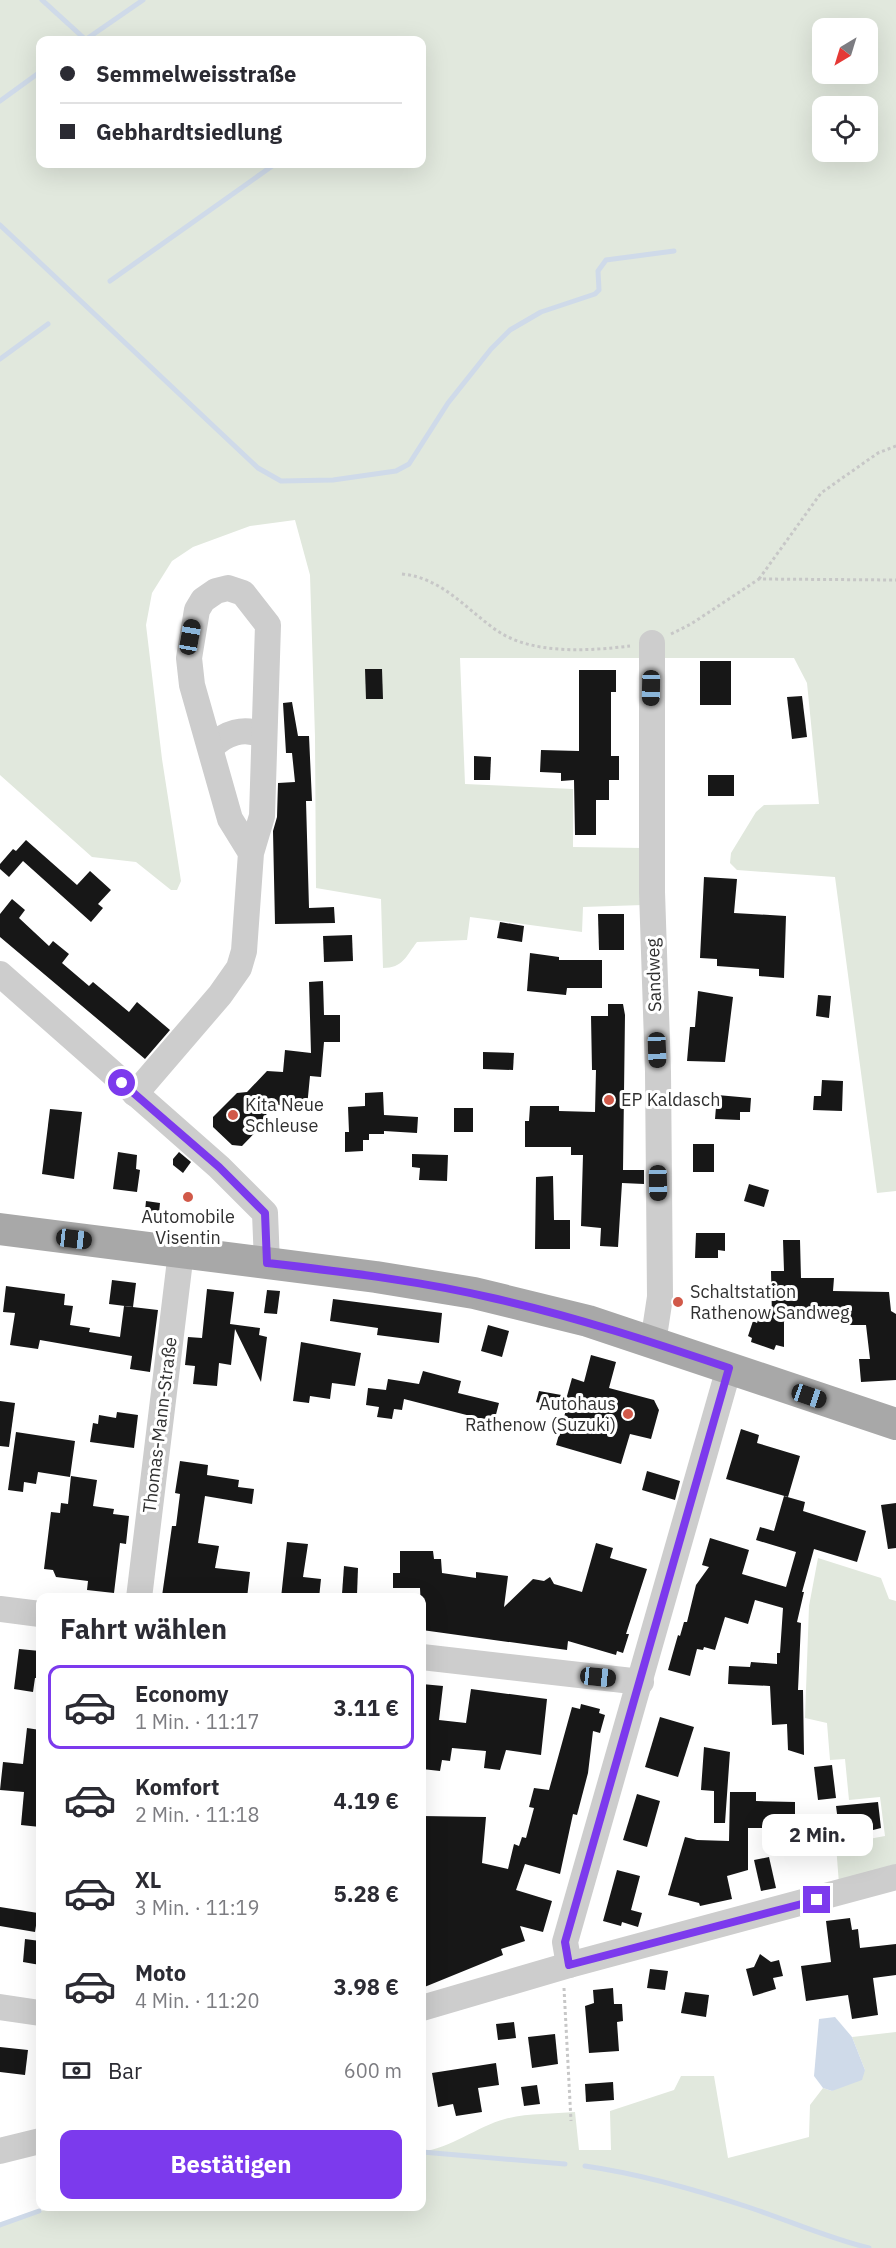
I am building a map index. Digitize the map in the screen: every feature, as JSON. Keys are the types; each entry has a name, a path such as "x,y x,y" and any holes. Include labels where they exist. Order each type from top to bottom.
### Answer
{"main road":[{"path":"0,1229 376,1276 474,1293 588,1321 896,1424"}],"street":[{"path":"135,1094 220,995 239,968 244,951 251,853 262,816 268,625 243,593 228,588 216,591 203,600 196,610 189,658 192,685 230,819 251,853"},
{"name":"Sandweg","path":"652,643 651,892 658,1072 660,1297 653,1343"},
{"path":"211,748 219,739 231,733 254,731 263,735"},
{"path":"0,974 219,1167 265,1213 267,1263"},
{"name":"Thomas-Mann-Straße","path":"140,1593 181,1252"},
{"path":"566,1965 565,1942 729,1368"},
{"path":"0,1609 36,1614"},
{"path":"426,1657 641,1682"},
{"path":"426,2007 566,1965 896,1877"},
{"path":"0,2007 36,2012"},
{"path":"0,2151 36,2142"}],"path":[{"path":"402,574 418,576 448,590 496,630 525,644 600,650 652,643 692,624 759,579 821,493 878,453 896,446"},
{"path":"759,579 896,580"},
{"path":"566,1965 571,2121"}],"shaded area":[{"path":"0,0 896,0 896,1191 877,1193 835,877 737,870 730,863 731,853 756,812 764,805 819,804 807,683 794,658 460,658 465,784 573,789 573,847 643,848 643,905 583,907 582,932 470,917 467,940 417,942 400,963 383,968 381,899 316,888 315,737 310,575 295,520 250,526 193,547 172,561 152,593 146,625 162,759 181,881 177,890 171,890 136,862 92,857 0,775"},
{"path":"818,1558 881,1578 889,1599 896,1601 896,1869 839,1884 836,1845 885,1836 880,1797 849,1800 845,1759 830,1760 827,1723 805,1718 809,1606"},
{"path":"896,2032 896,2248 0,2248 0,2223 41,2211 426,2211 426,2151 442,2147 505,2119 575,2112 579,2150 611,2150 610,2111 674,2090 681,2076 714,2076 728,2158 809,2137 810,2105 823,2088 832,2091 865,2070 852,2037"}],"water":[{"path":"835,2017 852,2037 865,2070 862,2080 832,2091 823,2088 814,2076 819,2019"}],"building":[{"path":"700,661 731,661 731,705 700,705"},
{"path":"365,669 382,669 383,699 366,699"},
{"path":"579,670 616,670 616,692 611,692 611,756 619,756 619,780 609,780 609,800 596,800 596,835 575,835 574,780 561,781 561,773 540,772 541,750 579,751"},
{"path":"802,696 807,737 792,739 787,697"},
{"path":"292,702 298,736 309,736 312,801 306,801 309,908 334,907 335,923 275,924 273,831 277,817 278,783 295,782 292,753 286,753 283,703"},
{"path":"474,756 491,757 490,780 474,780"},
{"path":"708,775 734,775 734,796 708,796"},
{"path":"26,840 77,885 90,871 111,890 98,904 103,908 91,922 23,861 9,877 0,869 0,864 13,849 16,851"},
{"path":"704,877 737,879 734,913 786,916 784,978 759,976 759,969 717,966 717,959 700,958"},
{"path":"12,899 25,910 19,918 49,946 53,941 69,954 62,963 89,986 93,982 129,1012 137,1002 170,1030 145,1059 0,937 0,914"},
{"path":"598,914 624,914 624,950 599,950"},
{"path":"500,922 524,926 522,942 497,938"},
{"path":"352,935 353,961 324,962 323,936"},
{"path":"530,953 559,957 559,960 602,960 602,988 567,988 566,995 527,991"},
{"path":"323,981 324,1015 340,1015 340,1042 324,1042 321,1077 310,1076 307,1107 267,1104 266,1121 242,1146 232,1145 213,1127 213,1117 237,1093 247,1092 267,1071 283,1072 285,1050 311,1053 309,982"},
{"path":"698,991 733,997 725,1062 687,1061 690,1027 695,1027"},
{"path":"818,995 831,996 829,1018 816,1016"},
{"path":"608,1004 623,1004 625,1015 623,1170 644,1170 644,1184 622,1183 618,1247 600,1246 601,1228 581,1226 583,1155 571,1155 571,1147 525,1147 525,1121 529,1121 530,1106 559,1106 559,1111 595,1112 596,1070 592,1070 591,1016 608,1016"},
{"path":"483,1052 514,1053 513,1070 483,1069"},
{"path":"822,1080 843,1081 842,1111 813,1110 814,1096 821,1096"},
{"path":"383,1092 384,1115 418,1117 417,1133 384,1131 384,1134 369,1134 369,1140 363,1140 363,1151 345,1152 345,1132 349,1132 348,1107 365,1106 365,1093"},
{"path":"717,1095 751,1098 750,1112 740,1112 740,1120 715,1119"},
{"path":"454,1108 473,1108 473,1132 454,1132"},
{"path":"50,1109 82,1112 74,1179 42,1174"},
{"path":"693,1144 714,1144 714,1172 693,1172"},
{"path":"118,1152 137,1155 136,1169 140,1170 137,1192 113,1189"},
{"path":"179,1152 191,1162 183,1173 173,1165 173,1159"},
{"path":"412,1154 448,1155 447,1181 419,1180 420,1168 412,1167"},
{"path":"553,1176 554,1220 570,1220 570,1249 535,1249 536,1177"},
{"path":"749,1184 769,1190 764,1207 744,1201"},
{"path":"146,1201 160,1203 158,1223 144,1221"},
{"path":"696,1233 725,1233 725,1251 718,1250 718,1258 695,1258"},
{"path":"783,1240 800,1240 801,1278 834,1278 833,1291 889,1292 891,1311 896,1314 896,1380 861,1382 859,1359 870,1359 866,1325 845,1325 846,1309 788,1308 784,1322 784,1347 776,1345 774,1350 751,1342 752,1338 748,1336 753,1321 757,1323 760,1314 772,1318 771,1271 784,1271"},
{"path":"112,1280 136,1283 133,1307 109,1304"},
{"path":"6,1286 65,1294 64,1305 73,1306 70,1325 90,1328 89,1332 120,1337 124,1306 158,1310 150,1372 130,1369 132,1356 40,1340 38,1349 10,1345 15,1313 3,1312"},
{"path":"207,1289 234,1292 230,1324 260,1328 259,1335 267,1337 261,1382 235,1329 231,1365 219,1363 217,1386 193,1384 195,1366 185,1365 188,1337 202,1338"},
{"path":"267,1290 280,1291 277,1314 264,1313"},
{"path":"333,1299 442,1313 439,1343 377,1335 378,1328 330,1321"},
{"path":"488,1325 509,1331 502,1357 481,1351"},
{"path":"301,1342 361,1353 355,1386 332,1383 330,1399 310,1396 309,1403 293,1401"},
{"path":"591,1355 616,1362 609,1388 654,1400 659,1410 651,1439 630,1434 621,1464 556,1445 566,1410 536,1402 539,1391 567,1396 572,1378 584,1382"},
{"path":"423,1371 461,1381 458,1393 499,1403 494,1422 404,1399 402,1410 394,1409 392,1419 377,1417 379,1407 366,1405 368,1388 386,1390 388,1379 419,1384"},
{"path":"0,1401 15,1403 9,1447 0,1446"},
{"path":"117,1412 138,1415 134,1448 90,1442 93,1423 98,1424 99,1415 116,1418"},
{"path":"741,1429 759,1435 757,1443 800,1456 788,1497 726,1479"},
{"path":"16,1432 75,1441 70,1477 38,1472 36,1484 24,1482 23,1492 8,1490"},
{"path":"180,1461 208,1465 207,1475 239,1480 238,1487 254,1489 252,1504 205,1496 198,1543 219,1546 215,1568 250,1572 248,1593 162,1593 172,1526 176,1526 180,1494 175,1493"},
{"path":"647,1471 680,1481 675,1500 642,1490"},
{"path":"71,1476 97,1480 93,1506 114,1509 113,1514 129,1516 126,1544 120,1543 114,1593 87,1590 88,1581 56,1577 53,1570 44,1569 51,1512 60,1513 61,1503 68,1504"},
{"path":"784,1496 805,1502 803,1511 866,1531 857,1562 814,1549 802,1592 804,1592 797,1622 801,1623 798,1690 803,1690 804,1755 788,1750 787,1724 772,1725 770,1686 728,1684 729,1666 750,1667 751,1662 777,1664 777,1653 780,1653 783,1608 755,1600 748,1624 725,1617 715,1650 704,1647 703,1650 697,1649 690,1676 668,1670 678,1635 680,1636 684,1622 687,1622 696,1585 709,1567 702,1565 710,1538 749,1550 742,1574 786,1587 796,1552 756,1540 760,1527 774,1531"},
{"path":"896,1503 896,1548 888,1549 881,1505"},
{"path":"287,1542 308,1544 303,1577 321,1579 320,1593 282,1593"},
{"path":"596,1543 613,1548 610,1558 647,1569 626,1634 629,1634 623,1653 617,1651 616,1655 568,1641 567,1650 426,1631 426,1593 420,1593 420,1588 393,1588 393,1573 400,1573 400,1551 433,1551 434,1559 441,1559 442,1573 476,1578 476,1572 508,1576 504,1607 533,1579 544,1581 550,1577 554,1584 582,1592"},
{"path":"344,1566 358,1568 357,1593 342,1593"},
{"path":"19,1649 36,1651 36,1678 33,1692 14,1689"},
{"path":"426,1684 443,1686 439,1720 466,1723 471,1689 547,1699 541,1755 506,1750 500,1770 484,1768 486,1751 452,1748 450,1761 442,1760 440,1771 426,1769"},
{"path":"581,1704 600,1709 599,1713 605,1715 600,1733 593,1731 588,1773 577,1815 573,1814 560,1874 525,1864 516,1890 552,1901 543,1932 520,1926 525,1941 501,1949 503,1955 426,1986 426,1816 486,1817 482,1863 508,1869 514,1844 519,1846 522,1837 526,1838 534,1808 529,1807 534,1788 549,1790 572,1707 580,1709"},
{"path":"660,1717 694,1727 678,1777 645,1767"},
{"path":"27,1728 36,1729 36,1827 21,1825 24,1792 0,1790 3,1762 23,1764"},
{"path":"704,1747 730,1752 725,1823 714,1823 714,1791 701,1790"},
{"path":"832,1765 836,1798 818,1800 814,1767"},
{"path":"730,1792 756,1792 756,1801 795,1802 795,1835 775,1835 774,1828 748,1828 748,1870 727,1876 732,1899 700,1906 699,1903 668,1895 685,1837 697,1840 729,1841"},
{"path":"637,1794 660,1801 647,1847 623,1840"},
{"path":"878,1802 881,1828 873,1830 873,1834 840,1837 836,1806"},
{"path":"769,1857 776,1888 761,1891 754,1860"},
{"path":"617,1870 640,1876 631,1910 642,1913 638,1927 622,1922 621,1926 603,1921"},
{"path":"0,1907 36,1913 35,1932 0,1926"},
{"path":"850,1918 852,1930 858,1929 860,1948 896,1944 896,1975 873,1978 878,2015 852,2019 848,1995 806,2001 801,1966 831,1962 826,1921"},
{"path":"25,1939 36,1940 36,1964 23,1962"},
{"path":"760,1954 771,1962 779,1960 783,1976 773,1978 776,1989 753,1996 746,1969 754,1967"},
{"path":"650,1969 668,1971 665,1990 647,1988"},
{"path":"613,1988 614,2004 622,2004 623,2021 617,2022 619,2051 589,2053 585,2006 594,2003 593,1990"},
{"path":"685,1992 709,1995 706,2017 681,2013"},
{"path":"514,2022 516,2038 498,2040 496,2024"},
{"path":"555,2034 558,2064 532,2068 528,2037"},
{"path":"0,2047 28,2050 25,2075 0,2072"},
{"path":"496,2063 499,2085 478,2088 482,2112 456,2116 453,2104 438,2107 432,2073"},
{"path":"613,2082 614,2100 586,2102 585,2084"},
{"path":"537,2085 540,2104 524,2106 521,2087"}],"waterway":[{"path":"42,0 82,36"},
{"path":"91,36 143,0"},
{"path":"0,101 36,75"},
{"path":"110,281 269,168"},
{"path":"0,225 258,468 281,481 333,480 396,471 409,464 448,403 491,349 510,330 541,312 595,294 599,290 598,271 606,260 674,251"},
{"path":"0,359 48,324"},
{"path":"426,2152 565,2164"},
{"path":"585,2166 627,2173 690,2189 869,2248"},
{"path":"0,2225 39,2211"}],"place":[{"name":"EP Kaldasch","path":"609,1100"},
{"name":"Kita Neue Schleuse","path":"233,1115"},
{"name":"Automobile Visentin","path":"188,1197"},
{"name":"Schaltstation Rathenow Sandweg","path":"678,1302"},
{"name":"Autohaus Rathenow (Suzuki)","path":"628,1414"}],"route":[{"path":"122,1083 219,1167 265,1213 268,1235 267,1263 376,1276 526,1305 588,1321 729,1368 565,1942 569,1965 817,1900"}]}
